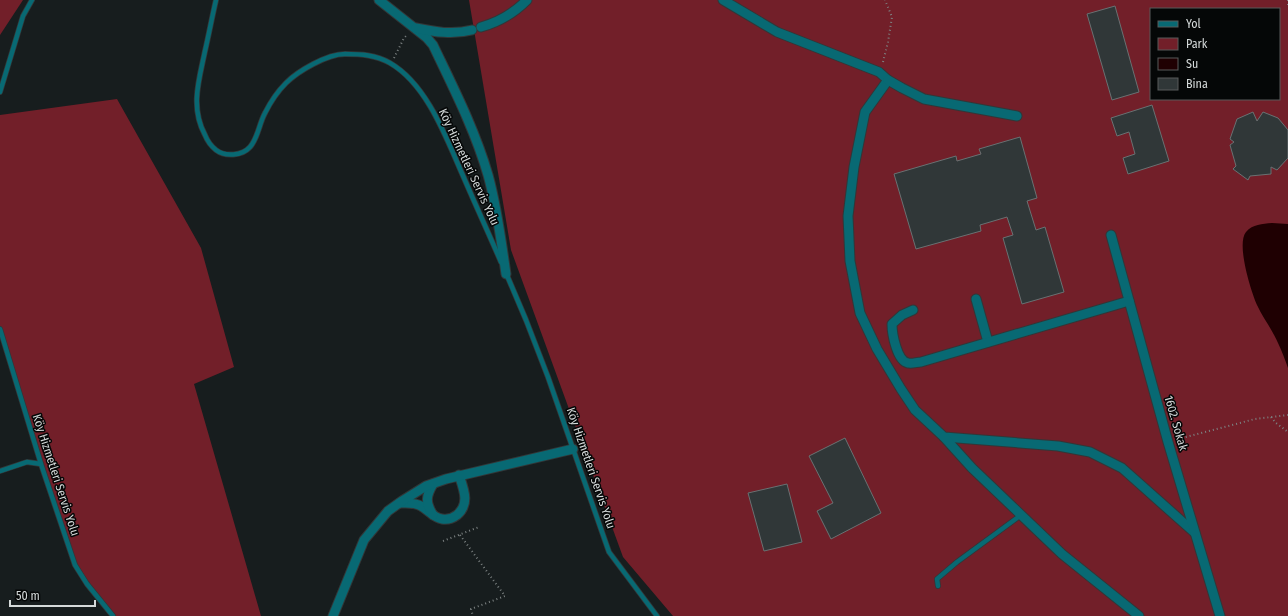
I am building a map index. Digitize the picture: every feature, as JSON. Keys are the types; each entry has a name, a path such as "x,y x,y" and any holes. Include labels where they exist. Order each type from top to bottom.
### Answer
{"street":[{"path":"379,0 414,27 433,45 465,114 487,173 498,218 506,274"},
{"path":"481,28 491,25 515,12 527,0"},
{"path":"723,0 777,32 879,72 888,80 924,99 1017,116"},
{"path":"414,27 437,33 462,33 472,30"},
{"path":"888,80 865,112 854,167 848,216 850,261 860,313 877,349 915,410 944,437 972,468 1062,554 1139,616"},
{"name":"1602. Sokak","path":"1111,235 1168,442 1220,616"},
{"path":"976,299 988,342"},
{"path":"913,310 902,315 892,324 894,339 900,356 903,360 909,363 921,362 1129,301"},
{"path":"944,437 1058,446 1090,452 1122,468 1196,533"},
{"path":"333,616 364,540 388,511 398,504 426,486 446,478 573,449"},
{"path":"398,504 411,503 420,505 434,516 442,519 453,518 462,510 466,498 459,475"},
{"path":"433,484 427,493 428,503 434,516"}],"lane":[{"path":"0,92 23,16 32,0"},
{"name":"Köy Hizmetleri Servis Yolu","path":"216,0 196,91 197,110 200,125 207,140 216,150 226,154 238,154 249,148 272,100 286,83 304,70 326,58 343,54 365,54 391,64 415,85 438,118 526,320 609,552 657,616"},
{"name":"Köy Hizmetleri Servis Yolu","path":"0,329 41,464 76,565 88,584 113,616"},
{"path":"0,471 27,462 41,464"},
{"path":"938,586 937,579 957,562 1021,515"}],"path":[{"path":"879,72 888,42 892,17 885,0"},
{"path":"1288,0 1288,6"},
{"path":"391,64 404,38 414,27"},
{"path":"1168,442 1255,419 1288,415"},
{"path":"1271,417 1288,432"},
{"path":"443,541 479,527"},
{"path":"460,535 505,596 471,609 473,616"}],"green space":[{"path":"0,0 23,0 0,35"},
{"path":"469,0 1288,0 1288,616 673,616 623,557 511,250"},
{"path":"117,99 201,248 234,367 194,384 261,616 113,616 75,565 0,329 0,115"}],"water":[{"path":"1272,223 1288,224 1288,368 1276,338 1257,305 1248,279 1244,257 1243,238 1246,232 1255,226"}],"building":[{"path":"1115,6 1139,92 1112,100 1087,14"},
{"path":"1152,105 1169,161 1128,174 1123,158 1135,154 1129,132 1117,136 1111,118"},
{"path":"1253,112 1257,121 1263,112 1278,118 1288,130 1288,158 1277,170 1271,167 1271,174 1250,176 1248,180 1233,169 1236,166 1230,145 1234,142 1230,139 1237,119"},
{"path":"1020,137 1037,198 1027,201 1036,230 1045,227 1064,292 1022,304 1003,238 1013,235 1007,217 980,225 981,231 916,249 894,174 956,156 957,161 981,154 979,149"},
{"path":"845,438 881,513 831,539 817,511 833,503 809,456"},
{"path":"787,484 802,542 764,551 748,493"}]}
